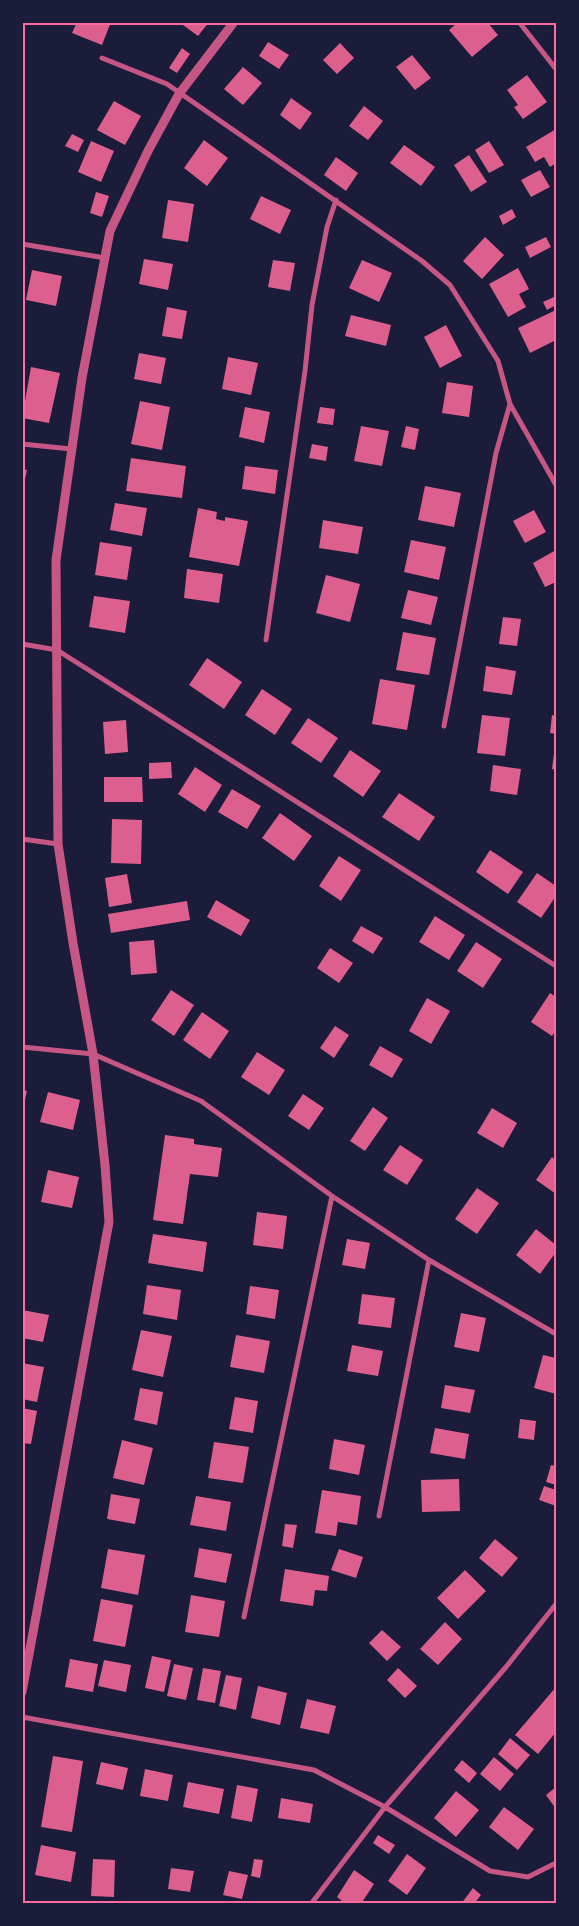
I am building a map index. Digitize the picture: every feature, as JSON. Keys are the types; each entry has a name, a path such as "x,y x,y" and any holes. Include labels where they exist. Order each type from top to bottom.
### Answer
{"street":[{"path":"22,1692 109,1222 93,1054 58,844 56,560 82,378 110,231 148,151 180,94 234,22"},
{"path":"519,22 556,69"},
{"path":"102,58 167,84 422,261 450,285 498,361 510,404 556,485"},
{"path":"266,640 305,371 312,304 327,227 336,200"},
{"path":"22,244 105,258"},
{"path":"444,726 496,453 510,404"},
{"path":"22,444 72,449"},
{"path":"22,644 57,650 556,966"},
{"path":"22,839 58,844"},
{"path":"22,1046 93,1054 202,1101 332,1196 429,1260 556,1334"},
{"path":"244,1617 332,1196"},
{"path":"379,1516 429,1260"},
{"path":"311,1904 386,1807 506,1667 556,1604"},
{"path":"22,1718 314,1770 386,1807 490,1872 528,1877 556,1864"}],"building":[{"path":"77,22 111,22 102,45 72,33"},
{"path":"184,22 209,22 198,36 183,25"},
{"path":"458,22 487,22 498,35 472,57 449,30"},
{"path":"268,42 289,55 279,69 259,56"},
{"path":"340,43 354,58 337,74 323,60"},
{"path":"182,48 190,54 177,73 169,68"},
{"path":"412,55 431,78 415,90 396,67"},
{"path":"243,67 262,83 243,105 224,89"},
{"path":"527,75 547,102 523,119 514,107 518,105 507,90"},
{"path":"291,98 312,113 300,130 280,115"},
{"path":"114,101 141,116 125,145 97,130"},
{"path":"364,106 383,121 368,140 349,126"},
{"path":"556,129 556,163 550,167 544,157 535,162 526,147"},
{"path":"72,134 84,140 78,152 65,146"},
{"path":"204,140 228,158 207,186 184,168"},
{"path":"91,141 114,151 101,182 78,172"},
{"path":"489,141 504,165 489,173 475,150"},
{"path":"404,145 435,167 421,186 390,163"},
{"path":"469,155 487,182 471,192 454,165"},
{"path":"336,157 358,173 346,191 324,175"},
{"path":"540,170 550,187 531,197 521,180"},
{"path":"96,192 109,196 102,217 90,213"},
{"path":"261,196 291,210 280,234 250,219"},
{"path":"168,200 194,204 188,242 162,238"},
{"path":"512,209 516,217 503,225 499,216"},
{"path":"485,237 504,255 482,279 463,261"},
{"path":"546,237 551,247 530,258 525,247"},
{"path":"144,259 173,264 168,290 139,284"},
{"path":"273,260 295,263 290,291 268,287"},
{"path":"362,260 392,273 379,302 349,288"},
{"path":"518,268 529,289 519,294 526,307 508,317 489,284"},
{"path":"32,270 62,276 56,306 26,300"},
{"path":"556,296 556,305 547,310 543,302"},
{"path":"167,307 187,311 182,339 162,336"},
{"path":"556,310 556,340 530,353 518,328"},
{"path":"351,315 391,325 386,346 345,336"},
{"path":"446,325 462,356 440,368 424,337"},
{"path":"139,353 166,358 161,384 134,379"},
{"path":"228,357 258,363 251,395 222,389"},
{"path":"31,367 60,373 49,423 22,418"},
{"path":"447,382 473,386 469,417 442,413"},
{"path":"140,401 170,407 162,450 131,444"},
{"path":"245,407 270,412 264,443 239,437"},
{"path":"320,407 335,409 333,425 317,423"},
{"path":"361,426 389,431 382,466 354,461"},
{"path":"406,426 419,429 415,450 401,447"},
{"path":"312,444 328,447 326,461 309,458"},
{"path":"131,458 186,466 182,498 126,491"},
{"path":"245,466 278,470 275,494 242,489"},
{"path":"22,469 27,470 23,488 22,488"},
{"path":"425,486 461,493 454,527 418,520"},
{"path":"115,503 147,508 142,536 110,530"},
{"path":"198,508 217,512 216,519 225,521 225,517 248,521 239,566 189,557"},
{"path":"534,510 546,532 525,543 513,521"},
{"path":"323,520 363,527 358,554 319,548"},
{"path":"411,540 446,547 439,580 404,572"},
{"path":"100,542 132,547 127,580 95,575"},
{"path":"556,550 556,582 545,587 533,563"},
{"path":"187,569 223,574 219,603 184,598"},
{"path":"326,575 360,584 350,622 316,613"},
{"path":"408,590 438,597 431,625 401,618"},
{"path":"94,596 130,601 125,633 89,627"},
{"path":"503,617 521,619 517,646 499,644"},
{"path":"403,632 436,638 429,675 396,670"},
{"path":"207,658 242,682 224,709 189,685"},
{"path":"486,666 516,671 512,695 483,691"},
{"path":"380,679 415,685 407,730 372,724"},
{"path":"262,689 292,709 275,735 245,715"},
{"path":"482,715 510,718 505,756 477,753"},
{"path":"552,715 556,716 556,734 550,733"},
{"path":"308,718 338,738 321,763 291,743"},
{"path":"126,720 128,752 105,754 103,722"},
{"path":"556,746 556,770 552,769"},
{"path":"350,750 381,771 363,797 333,776"},
{"path":"171,762 172,778 149,779 149,763"},
{"path":"493,765 521,769 517,795 490,791"},
{"path":"195,767 222,785 205,812 178,794"},
{"path":"104,777 142,777 143,802 104,802"},
{"path":"232,789 261,806 247,829 218,812"},
{"path":"399,793 435,817 419,841 382,817"},
{"path":"280,813 312,836 294,861 262,838"},
{"path":"112,819 142,820 141,864 111,863"},
{"path":"490,850 523,872 508,894 476,872"},
{"path":"339,856 361,870 341,901 319,886"},
{"path":"537,873 556,886 556,896 541,918 517,902"},
{"path":"127,874 132,903 109,907 105,878"},
{"path":"216,900 250,920 241,936 207,917"},
{"path":"187,901 190,920 111,933 108,914"},
{"path":"435,916 465,935 449,960 419,942"},
{"path":"361,926 383,938 373,954 352,941"},
{"path":"154,940 157,973 131,975 129,942"},
{"path":"476,942 502,959 483,988 457,971"},
{"path":"330,948 353,963 339,983 317,968"},
{"path":"171,990 194,1005 174,1036 151,1020"},
{"path":"550,993 556,997 556,1030 552,1036 531,1022"},
{"path":"427,998 450,1011 431,1044 409,1031"},
{"path":"202,1012 229,1031 210,1059 183,1040"},
{"path":"335,1026 349,1035 334,1058 320,1048"},
{"path":"380,1046 403,1059 392,1078 369,1065"},
{"path":"257,1052 285,1070 269,1095 241,1077"},
{"path":"22,1090 27,1091 23,1109 22,1109"},
{"path":"48,1092 80,1100 73,1130 40,1122"},
{"path":"303,1094 324,1108 309,1130 288,1116"},
{"path":"373,1107 388,1118 365,1151 350,1141"},
{"path":"492,1108 517,1123 503,1148 477,1133"},
{"path":"165,1135 194,1139 194,1144 222,1148 218,1177 190,1174 183,1224 153,1220"},
{"path":"400,1145 423,1160 407,1185 383,1170"},
{"path":"552,1157 556,1161 556,1194 536,1180"},
{"path":"48,1170 79,1177 72,1208 41,1202"},
{"path":"477,1188 499,1203 477,1234 455,1219"},
{"path":"257,1212 287,1216 283,1249 253,1245"},
{"path":"536,1229 556,1245 556,1252 540,1274 516,1255"},
{"path":"153,1234 207,1242 203,1272 148,1263"},
{"path":"347,1239 370,1243 365,1269 342,1265"},
{"path":"147,1285 181,1290 177,1320 143,1314"},
{"path":"250,1286 279,1290 275,1319 246,1314"},
{"path":"362,1294 395,1298 391,1328 358,1324"},
{"path":"22,1310 49,1315 43,1342 22,1338"},
{"path":"461,1313 486,1318 479,1352 454,1347"},
{"path":"141,1330 172,1336 163,1377 132,1370"},
{"path":"236,1335 270,1341 264,1373 230,1367"},
{"path":"352,1345 383,1351 378,1376 347,1371"},
{"path":"543,1355 556,1358 556,1394 534,1388"},
{"path":"22,1363 44,1367 37,1402 22,1399"},
{"path":"445,1385 475,1390 470,1413 441,1408"},
{"path":"140,1388 163,1392 157,1425 134,1420"},
{"path":"235,1397 258,1401 253,1433 229,1429"},
{"path":"22,1408 37,1411 31,1444 22,1443"},
{"path":"520,1419 536,1421 534,1440 518,1438"},
{"path":"435,1428 469,1434 465,1459 430,1453"},
{"path":"334,1439 365,1445 359,1475 329,1469"},
{"path":"122,1440 153,1448 144,1485 113,1478"},
{"path":"214,1442 249,1447 243,1483 208,1478"},
{"path":"551,1465 556,1466 556,1485 546,1482"},
{"path":"459,1479 460,1511 422,1512 421,1480"},
{"path":"544,1486 556,1490 556,1506 539,1500"},
{"path":"322,1490 361,1496 357,1525 338,1522 336,1536 315,1533"},
{"path":"111,1494 140,1499 135,1524 107,1519"},
{"path":"196,1496 231,1502 226,1531 190,1525"},
{"path":"285,1524 297,1525 293,1548 282,1546"},
{"path":"495,1539 518,1558 502,1577 479,1558"},
{"path":"199,1548 232,1554 226,1583 194,1577"},
{"path":"108,1549 145,1555 138,1595 101,1588"},
{"path":"339,1549 363,1557 356,1578 331,1570"},
{"path":"285,1569 329,1576 327,1591 315,1590 313,1606 280,1601"},
{"path":"465,1570 486,1591 458,1619 437,1598"},
{"path":"191,1595 225,1601 219,1637 185,1632"},
{"path":"101,1599 133,1605 125,1647 93,1641"},
{"path":"445,1622 462,1639 438,1665 420,1649"},
{"path":"382,1630 401,1647 387,1661 369,1643"},
{"path":"152,1656 171,1660 164,1692 145,1688"},
{"path":"70,1659 98,1664 93,1692 65,1687"},
{"path":"104,1660 131,1665 126,1692 98,1686"},
{"path":"174,1664 193,1668 186,1700 167,1696"},
{"path":"203,1668 221,1671 215,1703 197,1700"},
{"path":"398,1668 417,1686 405,1698 387,1680"},
{"path":"226,1675 242,1678 236,1710 219,1706"},
{"path":"258,1686 287,1693 280,1725 251,1718"},
{"path":"556,1687 556,1732 538,1754 515,1735"},
{"path":"307,1699 336,1706 329,1734 300,1728"},
{"path":"510,1738 530,1755 517,1770 498,1754"},
{"path":"53,1756 83,1761 72,1832 41,1827"},
{"path":"494,1757 514,1774 500,1791 480,1774"},
{"path":"462,1760 477,1773 469,1783 454,1770"},
{"path":"101,1762 128,1768 123,1790 96,1784"},
{"path":"145,1769 173,1775 168,1801 140,1796"},
{"path":"188,1782 224,1789 219,1814 183,1807"},
{"path":"237,1785 258,1789 252,1822 231,1818"},
{"path":"556,1787 556,1809 546,1795"},
{"path":"456,1791 479,1810 456,1837 434,1818"},
{"path":"281,1798 313,1804 310,1823 278,1818"},
{"path":"504,1807 534,1829 518,1850 489,1827"},
{"path":"378,1835 395,1845 389,1854 373,1843"},
{"path":"41,1845 76,1852 71,1882 35,1875"},
{"path":"407,1854 426,1868 407,1895 388,1881"},
{"path":"93,1859 115,1860 114,1897 91,1896"},
{"path":"254,1859 263,1860 260,1878 251,1876"},
{"path":"171,1868 194,1871 190,1892 168,1889"},
{"path":"354,1870 374,1884 361,1904 346,1904 337,1897"},
{"path":"229,1871 248,1875 242,1899 223,1895"},
{"path":"473,1888 481,1895 474,1904 461,1904"},
{"path":"498,1901 534,1901 534,1904 498,1904"}]}
